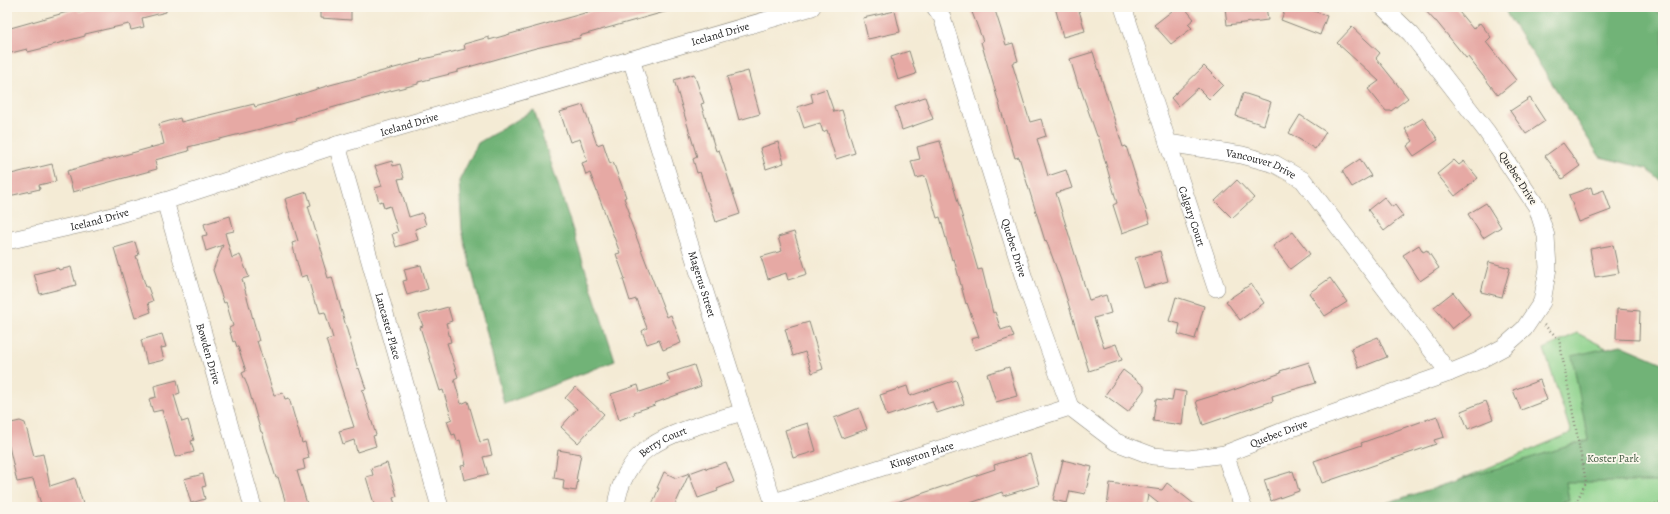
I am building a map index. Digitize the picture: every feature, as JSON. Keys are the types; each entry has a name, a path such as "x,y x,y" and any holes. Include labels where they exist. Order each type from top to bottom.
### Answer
{"street":[{"name":"Iceland Drive","path":"7,241 91,222 165,201 338,145 812,7"},
{"name":"Quebec Drive","path":"935,7 942,17 1027,288 1070,407 1116,442 1153,456 1189,459 1225,454 1286,430 1478,361 1504,347 1524,329 1542,302 1548,268 1546,236 1537,207 1487,132 1411,34 1384,7"},
{"path":"1123,7 1168,143"},
{"name":"Magerus Street","path":"631,59 742,412 775,505"},
{"name":"Calgary Court","path":"1168,143 1216,288"},
{"name":"Vancouver Drive","path":"1168,143 1242,156 1275,164 1303,180 1448,373"},
{"name":"Lancaster Place","path":"338,145 440,507"},
{"name":"Bowden Drive","path":"165,201 253,507"},
{"name":"Kingston Place","path":"775,505 1070,407"},
{"name":"Berry Court","path":"616,507 617,495 629,469 649,447 679,432 742,412"},
{"path":"1225,454 1243,507"}],"path":[{"path":"1533,315 1558,339 1586,482 1574,507"},
{"path":"1631,507 1662,503"}],"green space":[{"path":"1504,7 1648,7 1663,14 1663,183 1646,168 1600,157 1508,16"},
{"path":"534,110 615,361 504,404 462,230 459,181 478,143"},
{"name":"Koster Park","path":"1577,333 1663,377 1663,507 1395,507 1571,433 1544,349"},
{"name":"Koster Park","path":"1621,345 1663,363 1663,482 1566,482 1569,500 1537,507 1373,507 1588,440 1572,356"}],"building":[{"path":"102,7 166,7 166,12 142,18 144,27 131,30 129,24 85,34 85,36 28,52 27,49 7,54 7,29 78,9 79,12"},
{"path":"320,7 351,7 351,20 320,18"},
{"path":"606,7 667,7 668,11 579,36 580,38 536,48 458,70 458,72 418,82 418,84 295,118 296,120 188,147 189,151 155,160 157,169 73,192 67,171 164,144 159,124 180,118 181,122 254,104 255,107 421,61 420,60 465,49 464,44 489,37 489,40"},
{"path":"970,7 994,7 1006,45 1013,43 1018,61 1012,63 1030,122 1041,119 1046,136 1037,139 1048,176 1066,170 1072,188 1056,193 1089,300 1106,295 1111,313 1094,318 1104,348 1116,344 1122,360 1089,371 1062,283 1046,240 1045,241 1019,157 1015,158 981,42 983,41"},
{"path":"1055,7 1078,7 1085,31 1063,37"},
{"path":"1177,7 1184,7 1194,19 1188,24 1192,28 1171,44 1154,25"},
{"path":"1225,7 1266,7 1268,20 1227,25"},
{"path":"1286,7 1304,7 1327,16 1320,35 1281,20"},
{"path":"1422,7 1455,7 1473,29 1480,23 1491,37 1486,42 1516,80 1498,95 1468,57 1466,58 1436,21"},
{"path":"895,11 900,32 868,39 863,18"},
{"path":"1352,27 1380,53 1376,58 1408,98 1391,111 1386,111 1368,89 1379,81 1337,43"},
{"path":"909,51 916,74 898,80 891,57"},
{"path":"1093,52 1123,147 1126,146 1150,223 1122,233 1113,205 1117,203 1098,136 1080,87 1079,88 1070,59"},
{"path":"1204,66 1223,85 1209,99 1198,88 1178,106 1171,98"},
{"path":"748,71 760,114 739,120 727,77"},
{"path":"694,74 704,103 701,104 716,151 719,150 740,214 716,222 700,172 697,173 693,159 697,157 674,80"},
{"path":"826,89 834,112 842,110 855,153 836,159 827,130 823,132 820,123 804,128 797,107 813,102 811,94"},
{"path":"1243,93 1271,102 1264,125 1236,116"},
{"path":"925,97 933,119 902,130 895,107"},
{"path":"1530,98 1545,121 1526,134 1510,111"},
{"path":"583,105 597,145 603,143 610,164 613,162 626,197 624,198 630,214 628,215 667,317 671,315 681,343 663,350 659,340 647,344 642,331 647,328 636,299 630,301 623,279 625,279 616,254 620,253 590,173 586,175 582,163 587,161 580,139 570,142 560,112"},
{"path":"1300,115 1326,132 1315,149 1289,133"},
{"path":"1423,118 1438,140 1414,156 1407,146 1413,141 1405,129"},
{"path":"940,141 978,270 982,269 993,313 995,312 1001,330 1010,327 1014,337 975,350 971,339 979,337 967,303 966,304 954,259 952,260 940,217 937,218 925,176 916,178 911,161 920,159 917,147"},
{"path":"778,142 784,163 766,169 760,148"},
{"path":"1563,143 1580,166 1562,179 1545,156"},
{"path":"1360,159 1371,176 1352,187 1342,171"},
{"path":"1454,160 1459,165 1464,161 1478,178 1455,196 1437,174"},
{"path":"392,161 393,166 400,164 404,178 398,179 409,217 422,213 426,225 415,229 418,240 396,247 392,234 398,232 390,206 384,208 382,201 379,202 375,188 382,186 375,166"},
{"path":"52,164 56,181 39,185 40,189 9,196 7,175"},
{"path":"1237,180 1254,198 1232,218 1215,201"},
{"path":"1591,187 1593,194 1604,190 1611,210 1579,222 1569,195"},
{"path":"307,192 311,205 308,206 323,255 321,255 328,278 332,277 358,369 359,368 366,389 362,390 376,435 373,436 376,446 357,452 354,440 343,444 339,431 354,427 326,340 333,338 325,312 320,313 317,303 315,303 307,275 301,277 292,243 298,241 285,199"},
{"path":"1384,197 1392,207 1395,205 1403,216 1384,231 1368,210"},
{"path":"1486,203 1501,227 1483,238 1468,214"},
{"path":"230,216 234,231 225,233 232,258 240,255 249,277 242,279 259,341 257,341 274,395 283,393 285,399 289,398 302,443 305,442 309,458 303,460 305,469 297,471 308,507 287,507 278,477 276,478 261,432 248,387 242,373 246,371 238,347 235,341 233,342 229,328 233,326 226,302 224,303 213,270 223,245 206,251 202,236 207,235 204,224"},
{"path":"794,232 807,274 788,280 786,273 768,279 761,257 782,251 778,237"},
{"path":"1293,232 1310,254 1290,269 1273,246"},
{"path":"135,242 139,255 136,256 146,287 148,287 153,301 148,303 151,312 135,318 114,248"},
{"path":"1419,245 1423,252 1427,250 1439,268 1420,281 1403,255"},
{"path":"1613,245 1619,273 1595,277 1590,249"},
{"path":"1160,251 1168,281 1144,288 1135,258"},
{"path":"1489,262 1510,268 1502,297 1481,292"},
{"path":"421,265 428,289 407,295 403,281 407,280 404,269"},
{"path":"71,267 76,285 40,294 34,274 58,268 59,270"},
{"path":"1330,278 1347,302 1325,316 1309,293"},
{"path":"1251,284 1264,303 1240,320 1226,301"},
{"path":"1453,292 1470,314 1452,329 1434,307"},
{"path":"1176,297 1204,306 1195,339 1178,334 1180,324 1169,321"},
{"path":"448,307 452,321 446,323 451,342 447,343 458,377 454,379 461,404 468,401 480,442 488,440 492,455 483,457 488,474 464,480 461,466 466,465 460,440 457,441 455,434 452,435 447,421 452,419 443,390 440,391 420,327 423,326 419,315"},
{"path":"1617,309 1640,311 1639,340 1616,339"},
{"path":"809,322 823,369 812,373 805,352 793,356 785,329"},
{"path":"162,334 166,347 161,348 164,360 147,364 141,340"},
{"path":"1378,337 1387,357 1359,368 1351,348"},
{"path":"1309,362 1316,383 1272,396 1273,401 1203,425 1196,401 1225,393 1281,373 1280,371"},
{"path":"694,365 701,386 655,403 655,405 634,412 635,414 619,420 611,394 638,385 640,392 670,382 667,374"},
{"path":"1009,367 1017,396 996,402 987,374"},
{"path":"1123,370 1144,386 1144,390 1128,412 1105,395"},
{"path":"177,380 180,393 174,395 182,422 188,420 194,440 191,441 194,452 175,457 162,410 153,412 149,399 156,397 154,386"},
{"path":"956,380 964,404 937,413 932,401 887,416 880,395 907,386 910,396"},
{"path":"1540,380 1547,400 1521,410 1513,390"},
{"path":"575,387 604,414 578,443 561,427 577,409 565,398"},
{"path":"1174,390 1186,392 1182,425 1153,421 1156,399 1172,401"},
{"path":"1486,401 1493,419 1468,429 1461,411"},
{"path":"859,408 867,429 842,438 834,418"},
{"path":"1437,416 1444,437 1434,440 1436,444 1322,483 1314,461 1362,445 1361,443"},
{"path":"20,421 25,423 34,456 43,454 50,486 75,478 83,504 72,507 42,507 33,479 17,482 9,446 7,446 7,424"},
{"path":"808,423 816,451 793,458 785,430"},
{"path":"558,450 581,454 576,480 578,480 576,491 563,489 564,480 554,478"},
{"path":"1030,454 1039,485 1003,496 1002,492 959,507 889,507 888,505 995,469 994,465"},
{"path":"1063,460 1092,467 1085,494 1070,491 1067,503 1053,500"},
{"path":"726,462 734,482 717,489 718,491 698,498 689,474 674,507 651,507 664,472 676,478 706,467 706,469"},
{"path":"387,463 397,496 393,498 396,507 375,507 366,477 373,475 371,468"},
{"path":"1293,471 1299,491 1271,501 1264,480"},
{"path":"203,474 206,486 202,487 205,499 191,503 184,479"},
{"path":"1110,483 1162,490 1167,483 1198,507 1163,507 1148,495 1146,507 1107,507"}]}
